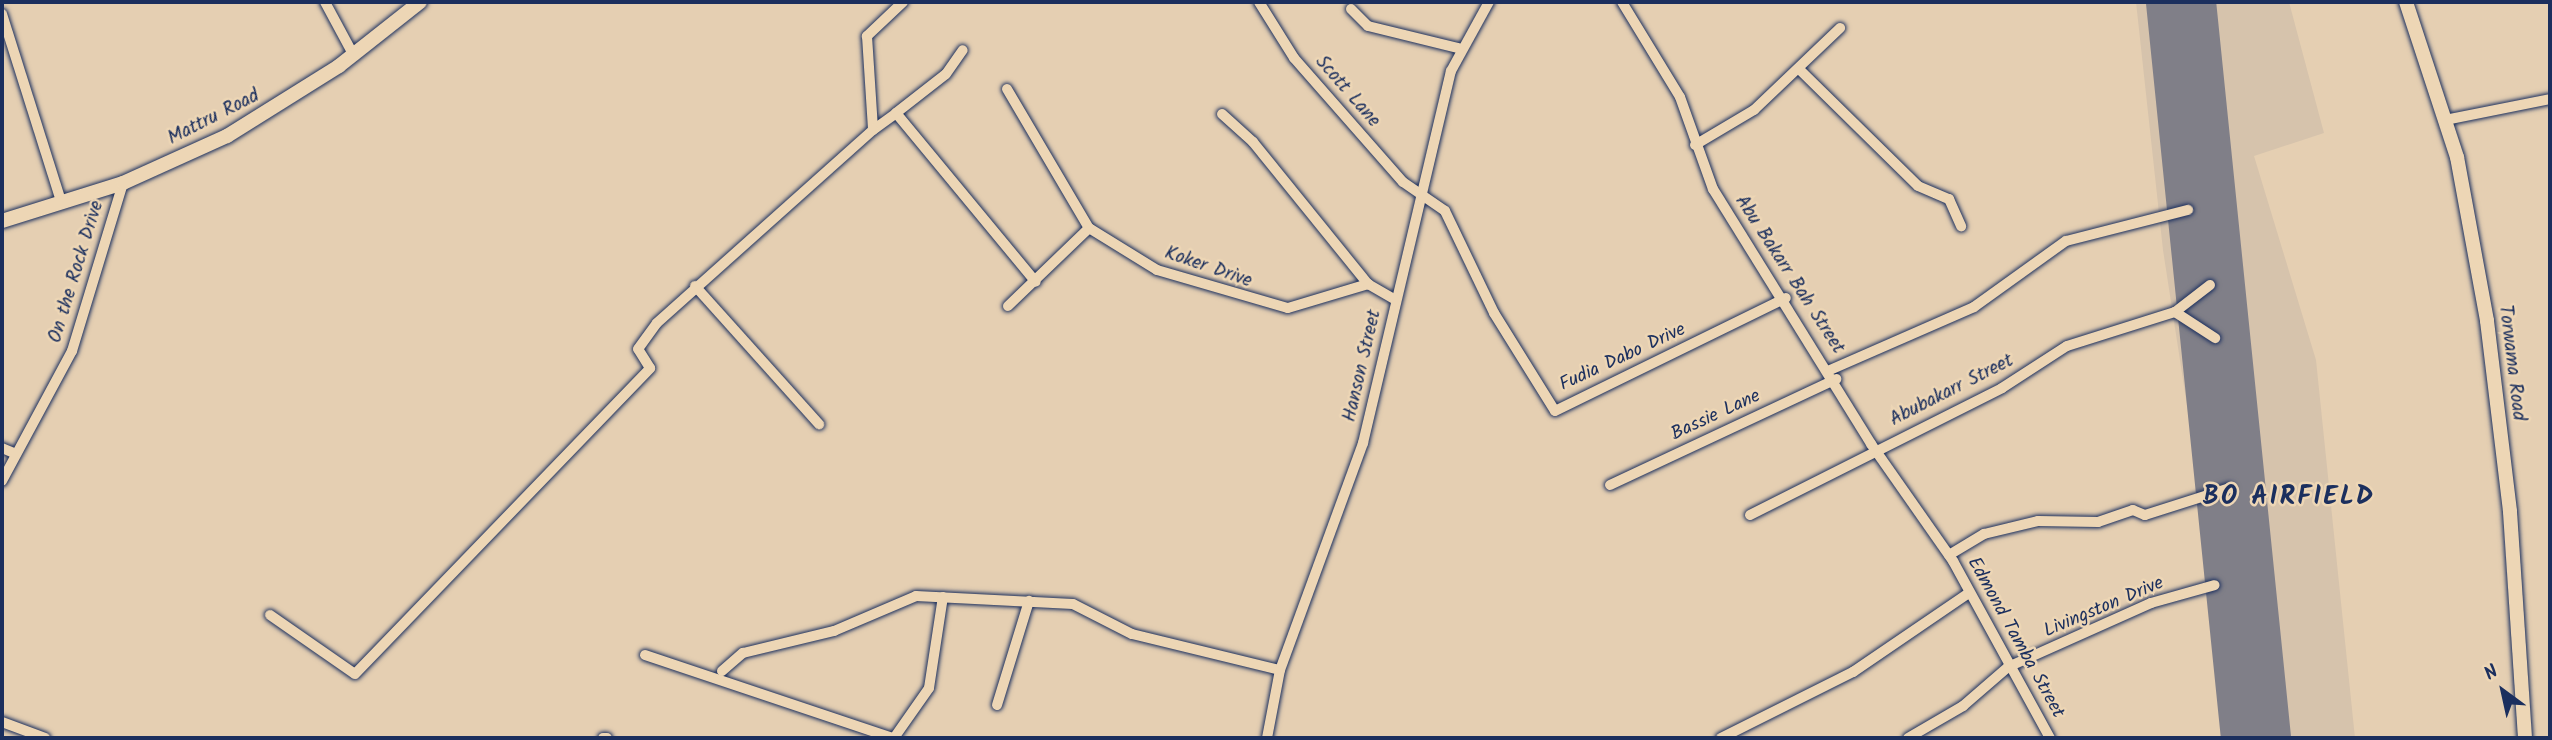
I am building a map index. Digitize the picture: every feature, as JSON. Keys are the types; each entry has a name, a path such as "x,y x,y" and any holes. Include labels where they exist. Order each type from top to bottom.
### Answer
{"main road":[{"name":"Mattru Road","path":"2,221 123,183 269,113 353,54 419,2"},
{"name":"Torwama Road","path":"2406,2 2445,120 2487,321 2510,512 2525,738"}],"street":[{"path":"326,2 353,54"},
{"path":"873,130 867,36 903,2"},
{"name":"Scott Lane","path":"1259,2 1294,58 1419,199"},
{"name":"Hanson Street","path":"1269,738 1280,670 1363,443 1419,199 1458,48 1489,2"},
{"name":"Abu Bakarr Bah Street","path":"1622,2 1680,97 1695,145 1731,219 1786,298 1875,448 1949,555"},
{"path":"1352,9 1368,26 1458,48"},
{"path":"2,14 62,204"},
{"path":"1695,145 1725,132 1800,70 1840,28"},
{"path":"270,615 355,674 650,368 641,344 695,286 873,130 946,74 963,50"},
{"path":"1800,70 1918,186 1949,199 1961,226"},
{"name":"Koker Drive","path":"1007,89 1089,228 1157,270 1251,302 1289,308 1368,285"},
{"path":"2445,120 2550,99"},
{"path":"896,113 1036,282"},
{"path":"1222,114 1261,152 1368,285 1396,300"},
{"name":"On the Rock Drive","path":"2,481 77,339 123,183"},
{"name":"Fudia Dabo Drive","path":"1419,199 1445,211 1494,313 1555,411 1786,298"},
{"name":"Bassie Lane","path":"1611,485 1974,307 2066,241 2188,210"},
{"path":"1008,306 1036,282 1089,228"},
{"path":"2210,285 2175,312 2215,338"},
{"path":"695,286 819,424"},
{"name":"Abubakarr Street","path":"1750,515 1875,448 2002,388 2067,346 2175,312"},
{"path":"2,448 16,454"},
{"path":"1949,555 1984,534 2038,521 2098,522 2133,510 2145,515 2230,488"},
{"name":"Edmond Tamba Street","path":"1949,555 2008,667 2050,738"},
{"name":"Livingston Drive","path":"1908,738 1963,706 2008,667 2151,603 2215,585"},
{"path":"1721,738 1853,672 1969,593"},
{"path":"722,671 743,653 834,631 916,596 1073,604 1132,634 1280,670"},
{"path":"645,655 894,738 929,688 943,597"},
{"path":"997,705 1030,601"},
{"path":"2,722 45,738"}],"shaded area":[{"path":"2136,2 2289,2 2324,133 2254,156 2316,360 2355,738 2223,738 2218,607 2163,250"}],"runway":[{"path":"2181,2 2256,738"}],"district":[{"name":"BO AIRFIELD","path":"2289,498"}]}
